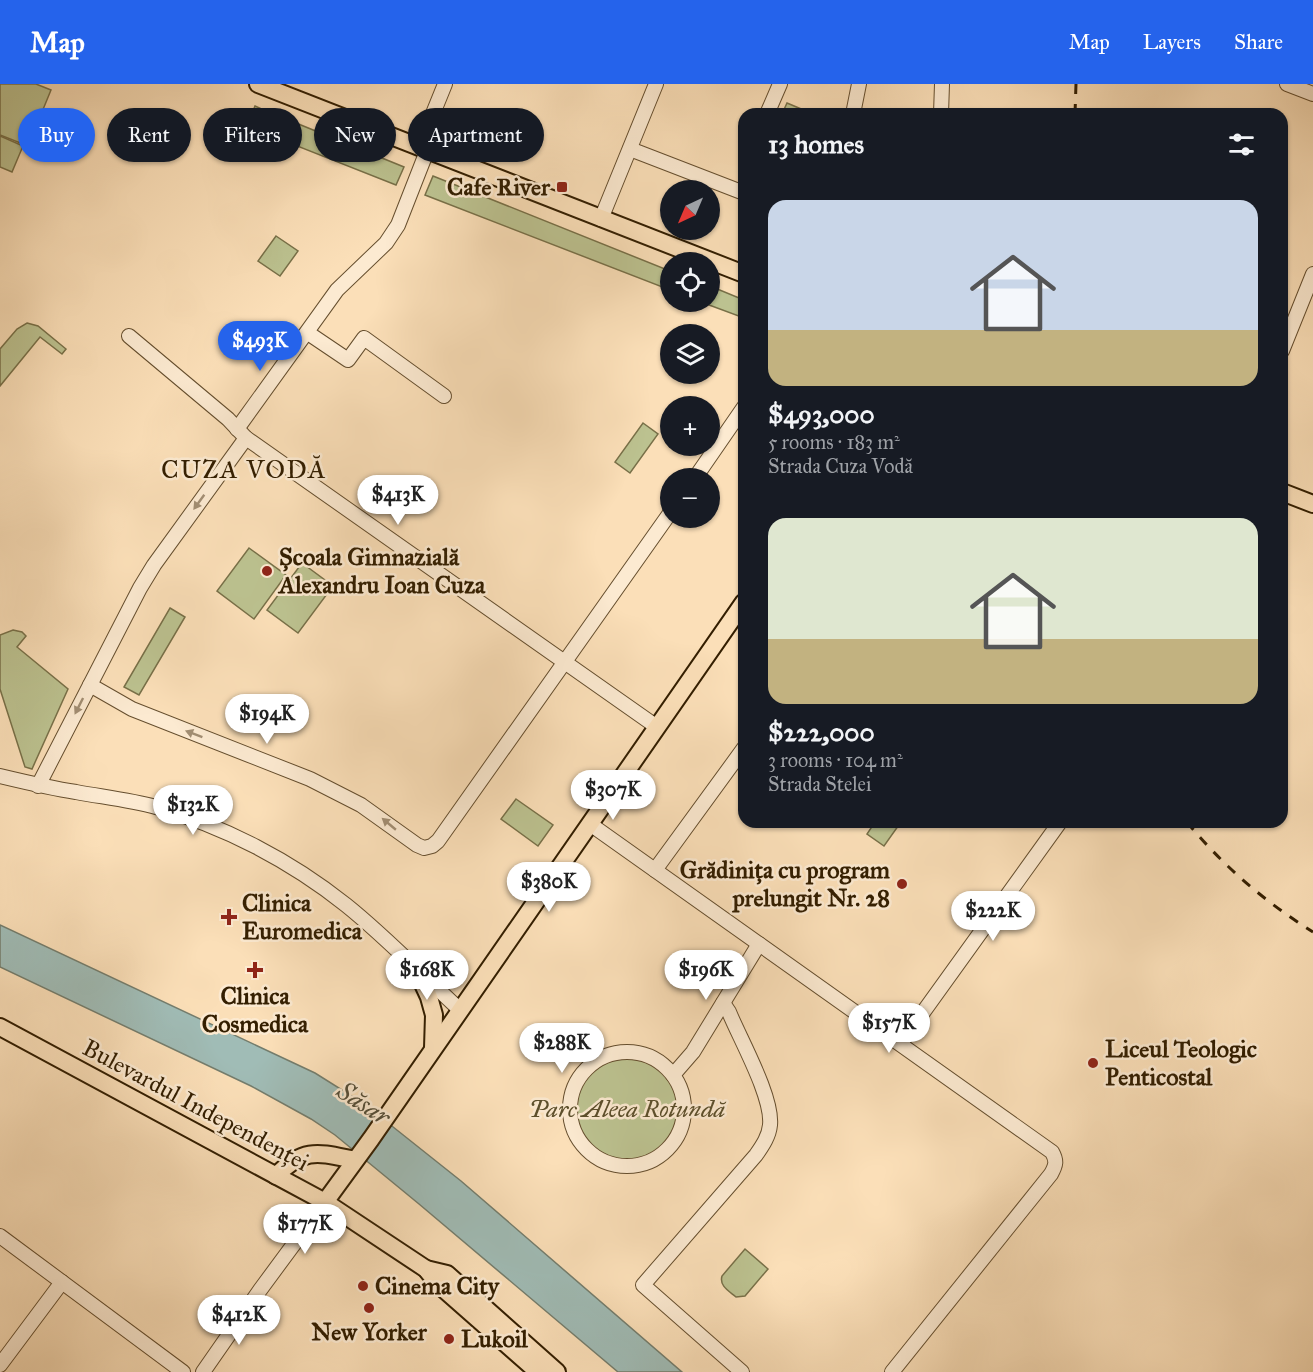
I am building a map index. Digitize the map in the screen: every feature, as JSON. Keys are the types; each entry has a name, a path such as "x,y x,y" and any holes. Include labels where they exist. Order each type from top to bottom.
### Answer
{"main road":[{"path":"258,84 408,144"},
{"path":"454,162 738,272"},
{"path":"1288,494 1313,504"},
{"path":"325,1202 738,614"},
{"path":"416,969 434,1014 433,1049"},
{"name":"Bulevardul Independenței","path":"0,1027 325,1202 426,1269 438,1284 538,1372"},
{"path":"276,1176 288,1163 313,1153 325,1153 355,1160"},
{"name":"Bulevardul Independenței","path":"426,1269 447,1274 557,1372"}],"street":[{"path":"437,108 445,84"},
{"path":"601,219 656,84"},
{"path":"770,108 780,84"},
{"path":"854,108 859,84"},
{"path":"941,108 942,84"},
{"path":"1287,84 1313,94"},
{"path":"630,149 738,191"},
{"path":"38,786 149,573 337,290 375,255 398,225 419,162"},
{"path":"1288,336 1313,274"},
{"path":"308,333 348,360 364,338 444,396"},
{"path":"129,336 242,434 657,727"},
{"path":"702,468 738,416"},
{"path":"90,685 132,709 310,779 382,818 417,845 424,848 432,846 438,841 660,527"},
{"path":"655,870 738,756"},
{"path":"0,776 38,786 123,799 154,807 185,816 248,843 305,875 332,894 361,917 459,1010"},
{"path":"590,824 1046,1146 1056,1160 1056,1167 1052,1174 892,1372"},
{"path":"901,1043 1056,828"},
{"path":"673,1075 693,1052 759,944"},
{"path":"723,1003 766,1097 770,1124 767,1137 756,1155 643,1285 742,1372"},
{"path":"612,1053 639,1053 658,1061 673,1075 684,1099 684,1118 673,1144 658,1157 641,1165 619,1166 596,1157 582,1144 570,1119 570,1100 576,1082 595,1061 612,1053"},
{"path":"203,1372 325,1202"},
{"path":"0,1236 183,1372"},
{"path":"0,1365 62,1282"}],"green space":[{"path":"0,84 36,84 51,90 44,108 18,108 18,142 0,135"},
{"path":"787,103 799,108 785,108"},
{"path":"302,125 314,130 314,153 302,148"},
{"path":"0,136 18,144 18,158 12,172 0,167"},
{"path":"338,162 392,162 404,167 396,185"},
{"path":"433,176 660,267 660,286 425,195"},
{"path":"276,236 298,251 280,276 258,261"},
{"path":"720,290 738,298 738,316 720,309"},
{"path":"27,323 38,326 66,349 62,354 40,337 0,386 0,349 17,329"},
{"path":"643,423 658,434 630,473 615,462"},
{"path":"249,548 286,575 254,619 217,591"},
{"path":"302,563 333,586 298,633 267,610"},
{"path":"170,608 185,617 139,695 124,687"},
{"path":"13,630 22,632 26,636 17,647 68,689 32,769 25,767 0,689 0,635"},
{"path":"516,799 553,825 538,846 501,819"},
{"path":"871,828 897,828 884,846 867,834"},
{"name":"Parc Aleea Rotundă","path":"627,1055 648,1059 665,1071 677,1088 681,1109 677,1130 665,1147 648,1159 627,1163 606,1159 589,1147 577,1130 573,1109 577,1088 589,1071 606,1059"},
{"path":"745,1249 768,1269 745,1296 736,1297 723,1285 721,1280"}],"water":[{"path":"0,925 315,1073 363,1103 461,1181 682,1372 618,1372 419,1204 335,1135 311,1119 251,1086 0,967"}],"railway":[{"path":"1075,108 1076,84"},
{"path":"1192,828 1245,882 1313,932"}],"place":[{"name":"Cafe River","path":"562,187"},
{"name":"Școala Gimnazială Alexandru Ioan Cuza","path":"267,571"},
{"name":"Grădinița cu program prelungit Nr. 28","path":"902,884"},
{"name":"Clinica Euromedica","path":"229,917"},
{"name":"Clinica Cosmedica","path":"255,970"},
{"name":"Liceul Teologic Penticostal","path":"1093,1063"},
{"name":"Cinema City","path":"363,1286"},
{"name":"New Yorker","path":"369,1308"},
{"name":"Lukoil","path":"449,1339"}],"district":[{"name":"CUZA VODĂ","path":"244,469"}],"water label":[{"name":"Săsar","path":"364,1103"}]}
